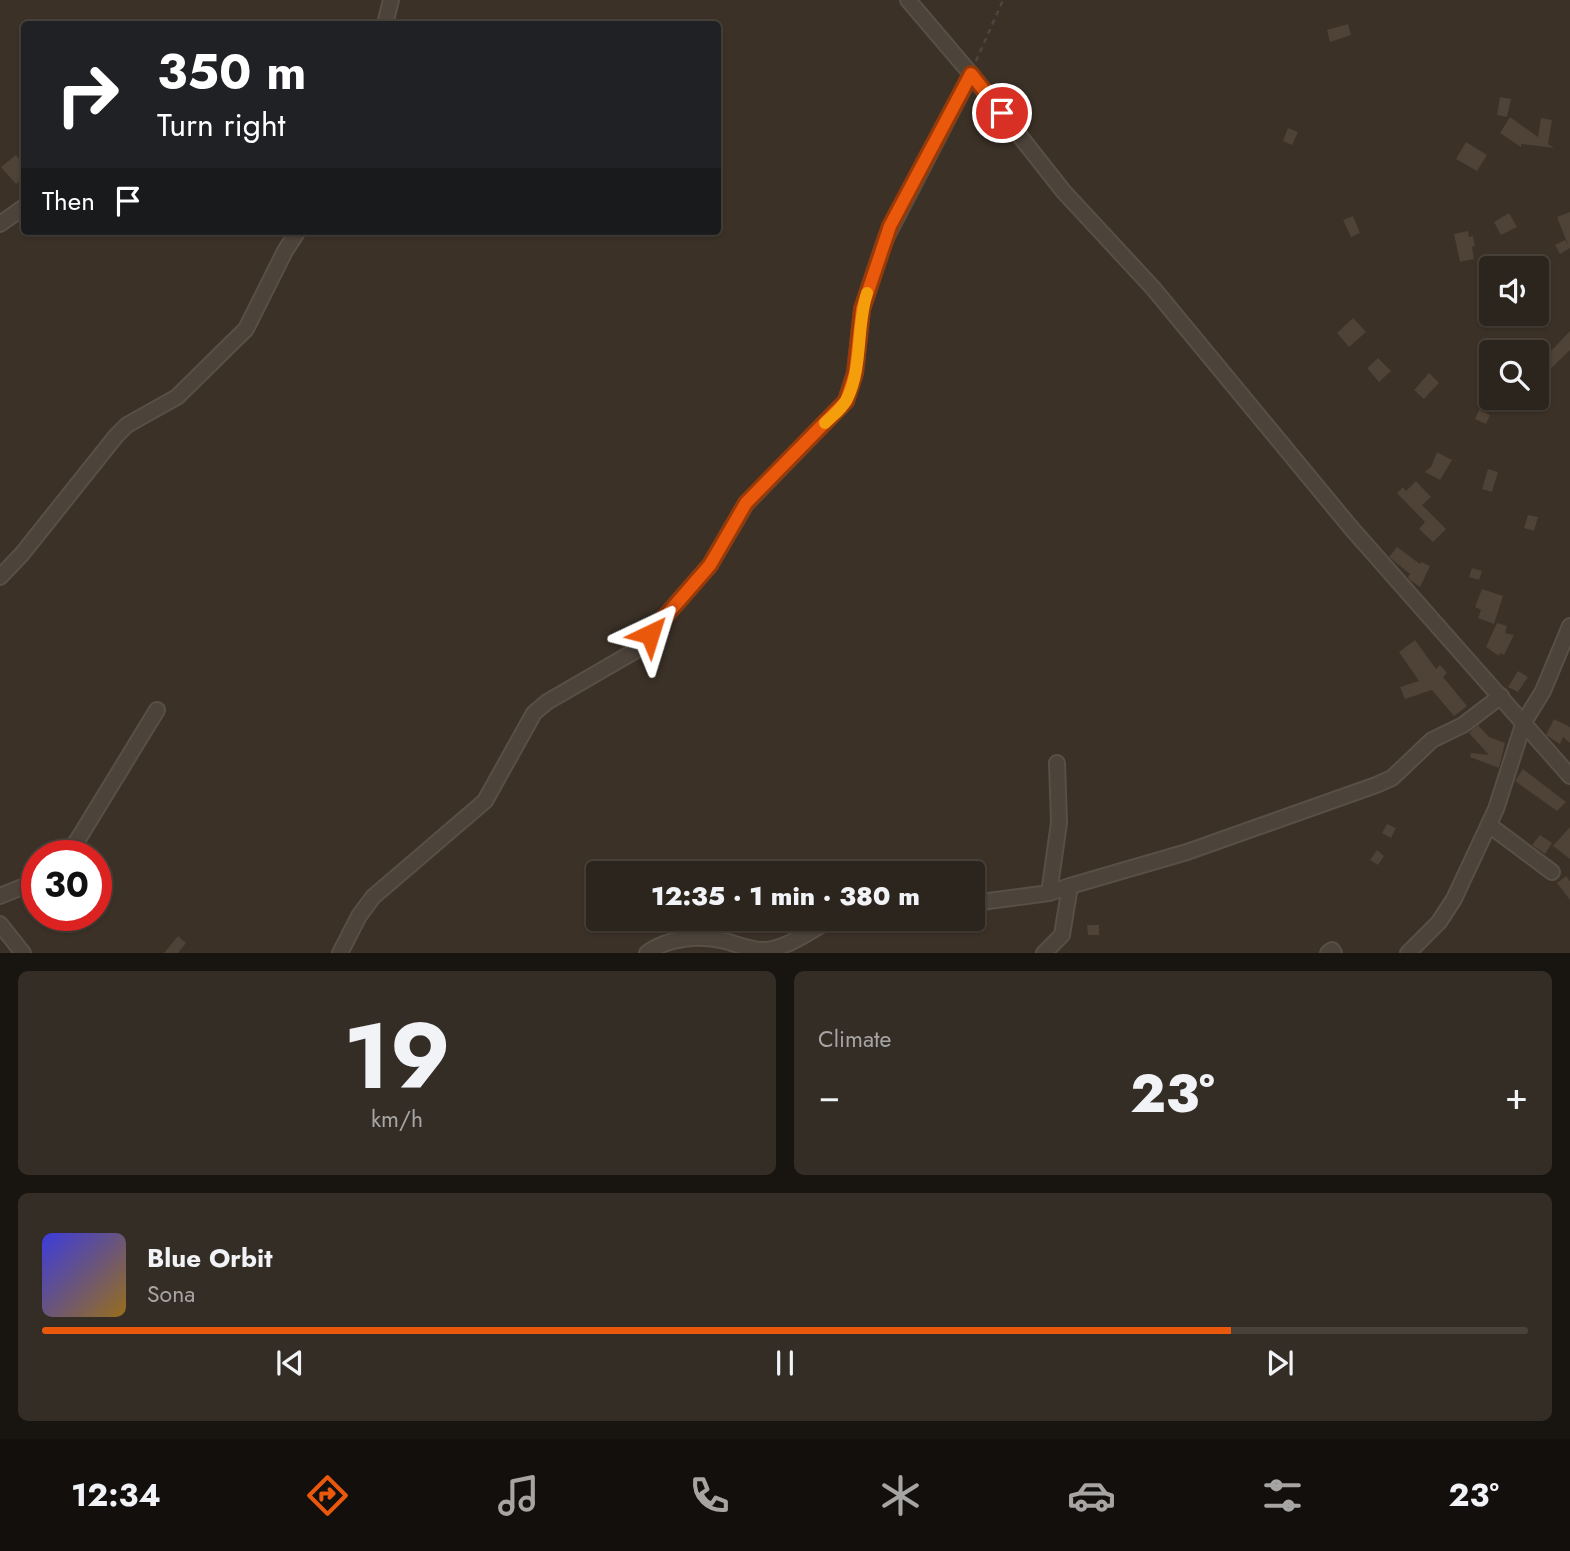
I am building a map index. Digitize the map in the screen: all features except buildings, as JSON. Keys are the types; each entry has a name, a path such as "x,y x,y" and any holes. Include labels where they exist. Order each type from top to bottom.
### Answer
{"street":[{"path":"386,21 391,0"},
{"path":"908,0 971,74 1064,192 1153,288 1352,529 1570,776"},
{"path":"340,953 359,916 373,897 485,801 534,713 547,702 635,651 710,565 746,503 846,401 855,373 862,309 890,226 971,74"},
{"path":"0,224 21,209"},
{"path":"0,577 22,554 116,436 127,425 177,397 246,329 295,235"},
{"path":"1408,953 1446,913 1489,825 1524,722 1544,691 1570,626"},
{"path":"985,901 1049,893 1187,852 1376,785 1392,778 1432,740 1463,725 1501,695"},
{"path":"78,840 157,710"},
{"path":"1049,893 1059,823 1057,763"},
{"path":"1489,825 1552,872"},
{"path":"1044,953 1062,935 1070,886"},
{"path":"0,896 21,887"},
{"path":"0,924 23,953"},
{"path":"647,953 679,940 695,937 722,940 764,951 810,931"},
{"path":"1328,953 1332,950 1334,953"}],"path":[{"path":"971,74 1003,0"}],"slow traffic":[{"path":"825,423 846,401 855,373 862,309 867,293"}],"route":[{"path":"650,634 710,565 746,503 846,401 855,373 862,309 890,226 971,74 1002,113"}]}
